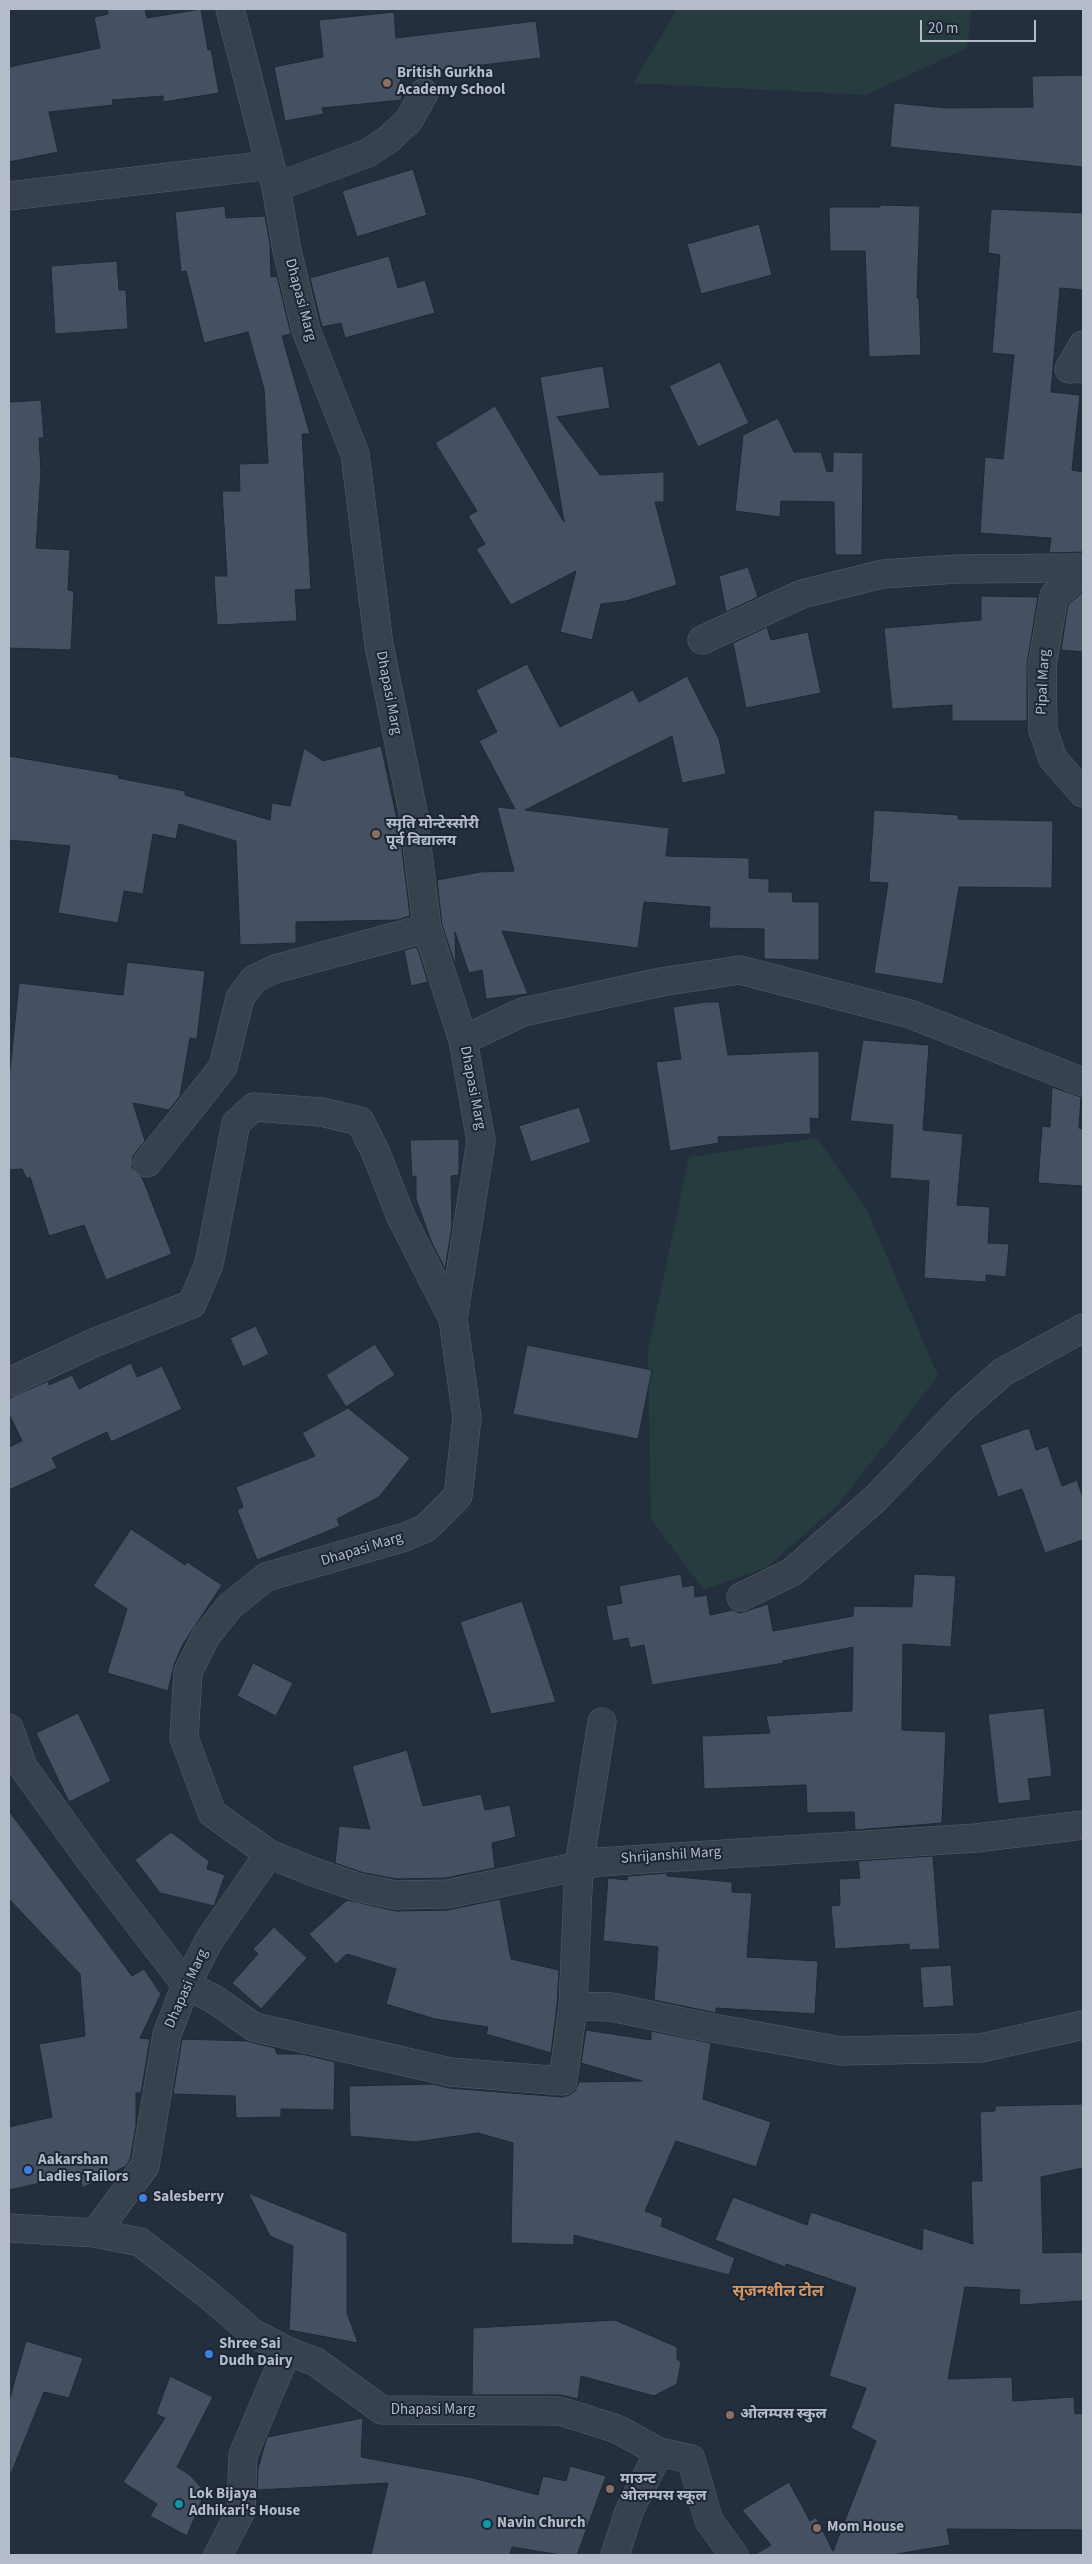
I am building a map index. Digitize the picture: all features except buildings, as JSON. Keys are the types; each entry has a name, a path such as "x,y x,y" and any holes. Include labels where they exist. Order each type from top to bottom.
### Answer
{"street":[{"name":"Dhapasi Marg","path":"230,9 273,176 287,250 306,330 355,454 379,644 413,812 427,928 463,1040 482,1141 453,1319 467,1418 458,1496 426,1528 405,1537 266,1577 230,1606 206,1636 188,1672 184,1738 212,1812 269,1854 210,1939 186,1985 167,2034 145,2166 95,2233 140,2242 206,2293 254,2334 287,2351 316,2362 382,2410 560,2411 617,2429 659,2452 691,2459 710,2521 734,2555"},
{"path":"9,196 273,176 368,152 389,139 409,120 424,93"},
{"path":"1083,345 1069,369 1083,368"},
{"path":"702,640 802,594 883,574 957,569 1083,568"},
{"name":"Pipal Marg","path":"1083,572 1054,596 1042,666 1043,730 1053,759 1083,793"},
{"path":"147,1163 223,1067 240,998 254,979 275,970 427,928"},
{"path":"463,1040 522,1012 661,982 740,970 910,1014 1083,1082"},
{"path":"9,1382 96,1342 192,1304 209,1264 236,1123 254,1107 321,1112 360,1121 401,1217 453,1319"},
{"path":"740,1597 792,1572 875,1498 962,1408 1003,1372 1083,1328"},
{"path":"9,1728 23,1767 186,1985 214,1999 254,2026 450,2072 563,2081 573,2006 579,1865 602,1722"},
{"name":"Shrijanshil Marg","path":"269,1854 360,1888 396,1895 448,1894 579,1865 692,1855 976,1838 1083,1825"},
{"path":"573,2006 611,2007 702,2026 841,2051 981,2048 1083,2025"},
{"path":"9,2228 95,2233"},
{"path":"218,2555 241,2511 243,2455 287,2351"},
{"path":"615,2555 630,2509 659,2452"}],"green space":[{"path":"677,9 972,9 967,48 866,95 633,83"},
{"path":"817,1138 867,1210 938,1376 838,1505 767,1567 704,1590 651,1519 648,1351 689,1157"}],"place":[{"name":"British Gurkha Academy School","path":"387,83"},
{"name":"स्मृति मोन्टेस्सोरी पूर्व विद्यालय","path":"376,834"},
{"name":"Aakarshan Ladies Tailors","path":"28,2170"},
{"name":"Salesberry","path":"143,2198"},
{"name":"Shree Sai Dudh Dairy","path":"209,2354"},
{"name":"ओलम्पस स्कुल","path":"730,2415"},
{"name":"माउन्ट ओलम्पस स्कूल","path":"610,2489"},
{"name":"Lok Bijaya Adhikari's House","path":"179,2504"},
{"name":"Navin Church","path":"487,2524"},
{"name":"Mom House","path":"817,2528"}],"district":[{"name":"सृजनशील टोल","path":"778,2292"}]}
